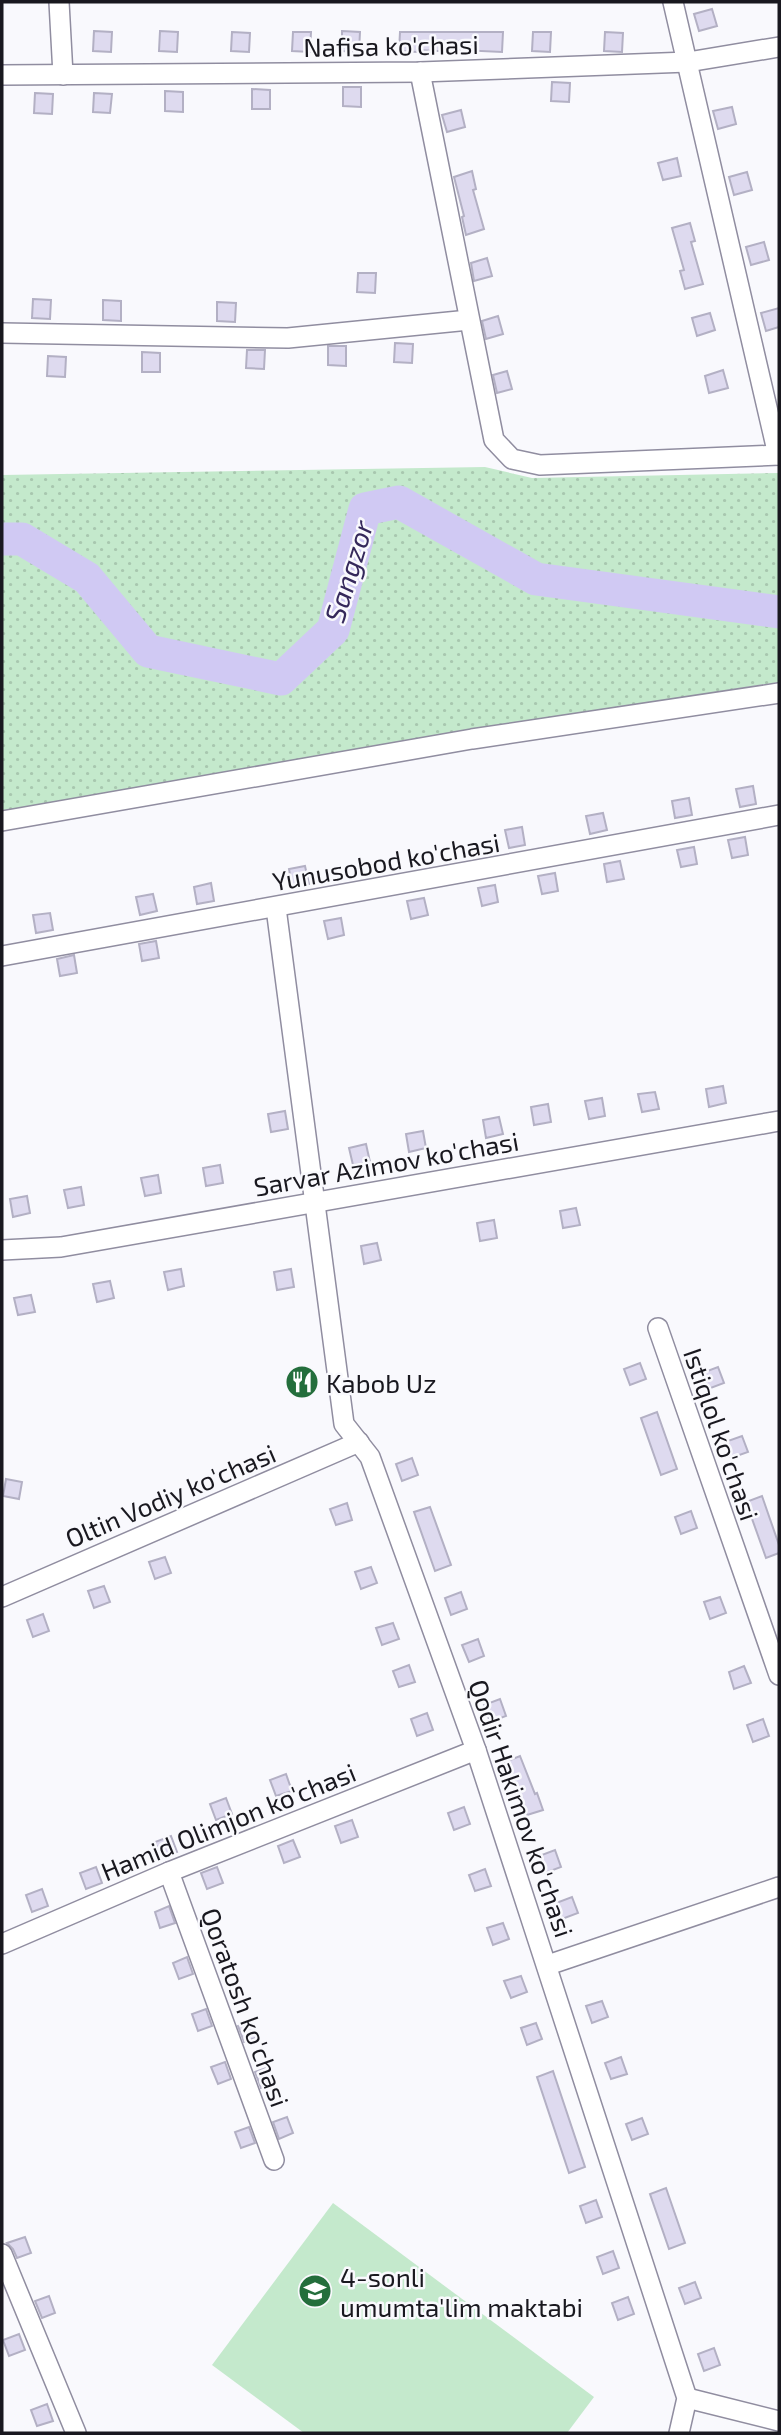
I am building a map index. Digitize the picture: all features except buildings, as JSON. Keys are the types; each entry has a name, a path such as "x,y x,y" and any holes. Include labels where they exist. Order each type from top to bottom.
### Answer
{"street":[{"path":"59,2 63,75"},
{"path":"420,72 494,440 512,459 540,465 778,455 673,2"},
{"name":"Nafisa ko'chasi","path":"2,75 420,72 688,62 779,47"},
{"path":"2,333 288,338 469,320"},
{"path":"2,821 472,739 779,693"},
{"name":"Yunusobod ko'chasi","path":"2,956 779,815"},
{"name":"Qodir Hakimov ko'chasi","path":"276,908 344,1424 370,1457 476,1750 687,2398"},
{"name":"Sarvar Azimov ko'chasi","path":"2,1250 61,1247 779,1121"},
{"name":"Istiqlol ko'chasi","path":"658,1328 779,1675"},
{"name":"Oltin Vodiy ko'chasi","path":"2,1597 359,1442"},
{"name":"Hamid Olimjon ko'chasi","path":"2,1944 169,1872 476,1750"},
{"name":"Qoratosh ko'chasi","path":"169,1872 274,2160"},
{"path":"548,1965 779,1887"},
{"path":"2,2254 76,2433"},
{"path":"679,2433 687,2398 779,2421"}],"green space":[{"path":"485,467 532,478 779,473 779,682 412,740 2,811 2,475"},
{"path":"333,2203 594,2397 567,2433 304,2433 212,2365"}],"waterway":[{"name":"Sangzor","path":"2,539 22,539 87,578 148,651 281,679 333,630 365,509 399,502 536,579 779,612"}],"place":[{"name":"Kabob Uz","path":"302,1382"},
{"name":"4-sonli umumta'lim maktabi","path":"315,2291"}]}
